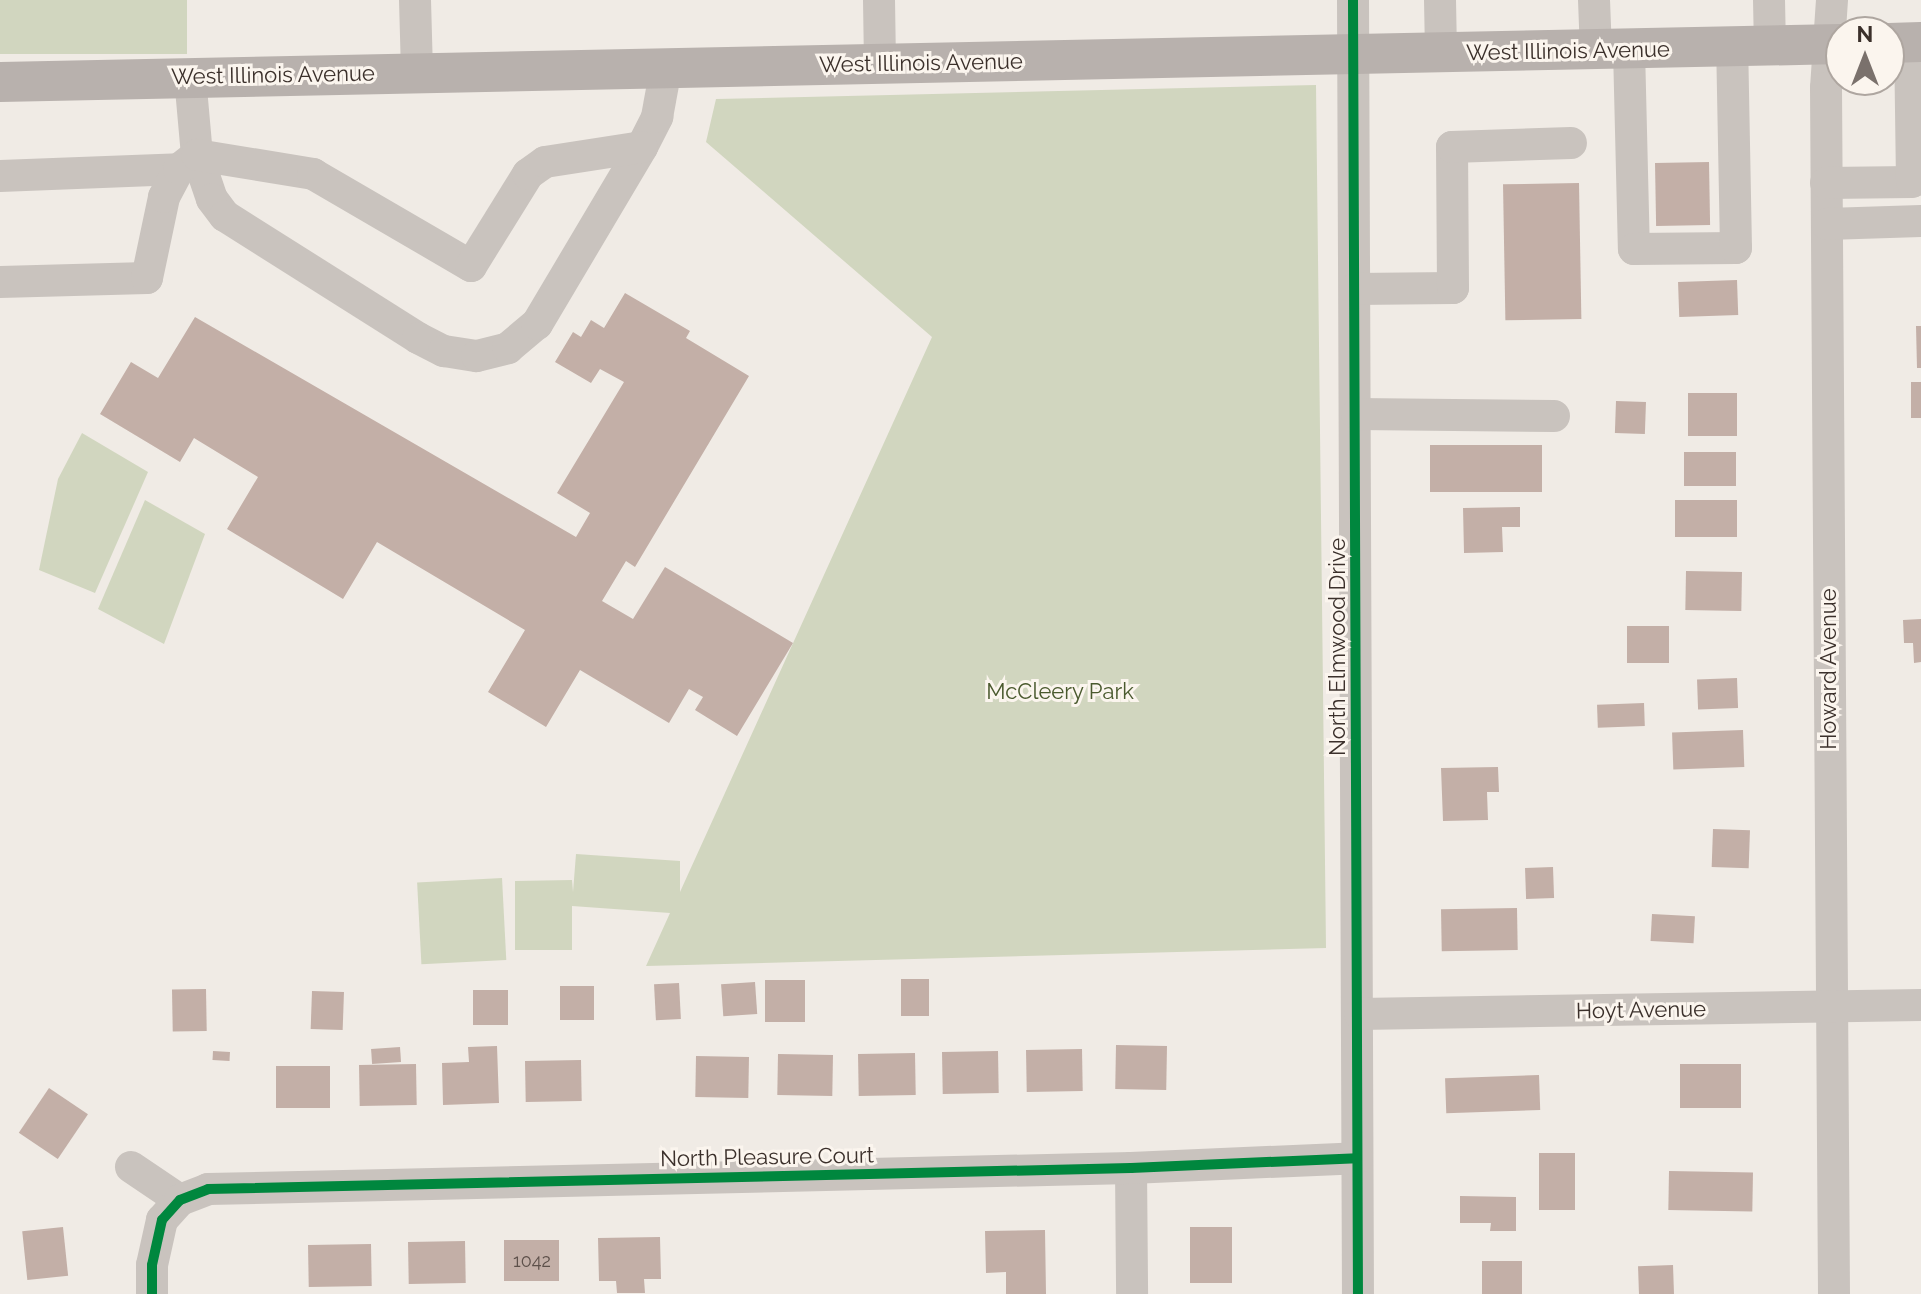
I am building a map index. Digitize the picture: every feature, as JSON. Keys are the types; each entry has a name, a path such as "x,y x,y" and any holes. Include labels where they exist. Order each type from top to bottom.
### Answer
{"main road":[{"name":"West Illinois Avenue","path":"0,82 1825,44"}],"street":[{"path":"415,0 417,73"},
{"path":"879,0 880,64"},
{"name":"North Elmwood Drive","path":"1353,0 1360,1014 1358,1294"},
{"path":"1440,0 1441,54"},
{"path":"1594,0 1612,50 1634,249 1736,248 1751,47 1769,0"},
{"path":"1826,183 1912,182 1907,42"},
{"path":"188,162 212,199 245,233 444,351 477,356 508,348 537,324 642,147 657,117 666,68"},
{"path":"0,282 147,278 164,197 188,162 190,77"},
{"name":"Howard Avenue","path":"1831,96 1826,183 1834,1294"},
{"path":"1355,289 1453,288 1452,147 1571,143"},
{"path":"0,176 188,162 313,174 471,266 528,174 545,162 642,147"},
{"path":"1827,224 1921,221"},
{"path":"1357,414 1554,416"},
{"name":"Hoyt Avenue","path":"1360,1014 1921,1005"},
{"name":"North Pleasure Court","path":"180,1200 208,1189 1131,1168 1357,1158"},
{"path":"131,1167 180,1200 162,1220 152,1265 152,1294"},
{"path":"1131,1168 1132,1294"}],"green space":[{"path":"0,0 187,0 187,54 0,54"},
{"name":"McCleery Park","path":"1316,85 1326,948 646,966 670,913 572,906 572,950 515,950 515,881 572,880 573,892 576,854 680,861 680,892 932,337 706,142 716,99"},
{"path":"82,433 148,472 95,593 39,570 58,479"},
{"path":"145,500 205,534 164,644 98,609"},
{"path":"502,878 506,960 421,964 417,882"}],"building":[{"path":"1709,162 1710,225 1656,226 1655,163"},
{"path":"1579,183 1581,319 1505,320 1503,184"},
{"path":"1737,280 1738,315 1679,317 1678,282"},
{"path":"625,293 690,331 686,338 749,376 635,567 626,561 602,601 633,619 665,567 793,643 737,736 695,710 703,697 689,689 669,723 580,670 546,727 488,692 525,630 377,542 343,599 227,529 258,477 194,438 180,462 100,414 131,362 158,378 195,317 576,537 590,513 557,493 624,382 600,369 591,383 555,362 573,332 581,337 591,320 604,328"},
{"path":"1916,326 1921,326 1921,368 1917,368"},
{"path":"1911,382 1921,382 1921,418 1911,418"},
{"path":"1688,393 1737,393 1737,436 1688,436"},
{"path":"1616,401 1646,402 1645,434 1615,433"},
{"path":"1430,445 1542,445 1542,492 1430,492"},
{"path":"1684,452 1736,452 1736,486 1684,486"},
{"path":"1675,500 1737,500 1737,537 1675,537"},
{"path":"1520,507 1520,527 1502,527 1503,552 1464,553 1463,508"},
{"path":"1686,571 1742,572 1741,611 1685,610"},
{"path":"1921,619 1921,662 1914,663 1913,643 1904,643 1903,620"},
{"path":"1627,626 1669,626 1669,663 1627,663"},
{"path":"1737,678 1738,708 1698,709 1697,679"},
{"path":"1644,703 1645,726 1598,728 1597,705"},
{"path":"1743,730 1744,767 1673,769 1672,732"},
{"path":"1498,767 1499,792 1487,792 1488,820 1443,821 1441,768"},
{"path":"1713,829 1750,830 1749,868 1712,867"},
{"path":"1553,867 1554,898 1526,899 1525,868"},
{"path":"1517,908 1518,950 1442,951 1441,909"},
{"path":"1652,914 1695,916 1694,943 1651,941"},
{"path":"901,979 929,979 929,1016 901,1016"},
{"path":"765,980 805,980 805,1022 765,1022"},
{"path":"755,982 757,1014 723,1016 721,984"},
{"path":"679,983 681,1019 656,1020 654,984"},
{"path":"560,986 594,986 594,1020 560,1020"},
{"path":"206,989 207,1031 173,1032 172,990"},
{"path":"473,990 508,990 508,1025 473,1025"},
{"path":"312,991 344,992 343,1030 311,1029"},
{"path":"1116,1045 1167,1046 1166,1090 1115,1089"},
{"path":"497,1046 499,1103 443,1105 442,1063 469,1062 468,1047"},
{"path":"400,1047 401,1062 372,1064 371,1049"},
{"path":"1082,1049 1083,1091 1027,1092 1026,1050"},
{"path":"213,1051 230,1052 230,1061 213,1060"},
{"path":"998,1051 999,1093 943,1094 942,1052"},
{"path":"915,1053 916,1095 859,1096 858,1054"},
{"path":"778,1054 833,1055 832,1096 777,1095"},
{"path":"696,1056 749,1057 748,1098 695,1097"},
{"path":"581,1060 582,1101 526,1102 525,1061"},
{"path":"416,1064 417,1105 360,1106 359,1065"},
{"path":"1680,1064 1741,1064 1741,1108 1680,1108"},
{"path":"276,1066 330,1066 330,1108 276,1108"},
{"path":"1539,1075 1540,1110 1446,1113 1445,1078"},
{"path":"49,1088 88,1114 58,1159 19,1133"},
{"path":"1539,1153 1575,1153 1575,1210 1539,1210"},
{"path":"1669,1171 1753,1172 1752,1211 1668,1210"},
{"path":"1460,1196 1516,1197 1516,1231 1490,1231 1491,1223 1460,1223"},
{"path":"63,1227 68,1276 27,1280 22,1231"},
{"path":"1190,1227 1232,1227 1232,1283 1190,1283"},
{"path":"1045,1230 1046,1294 1006,1294 1006,1272 986,1273 985,1231"},
{"path":"660,1237 661,1279 644,1279 645,1293 617,1293 616,1281 599,1281 598,1238"},
{"path":"504,1240 559,1240 559,1281 504,1281"},
{"path":"465,1241 466,1283 409,1284 408,1242"},
{"path":"371,1244 372,1286 309,1287 308,1245"},
{"path":"1482,1261 1522,1261 1522,1294 1482,1294"},
{"path":"1673,1265 1674,1294 1639,1294 1638,1266"}],"cycle path":[{"path":"1353,0 1358,1294"},
{"path":"152,1294 152,1265 162,1220 180,1200 208,1189 1131,1168 1357,1158"}]}
